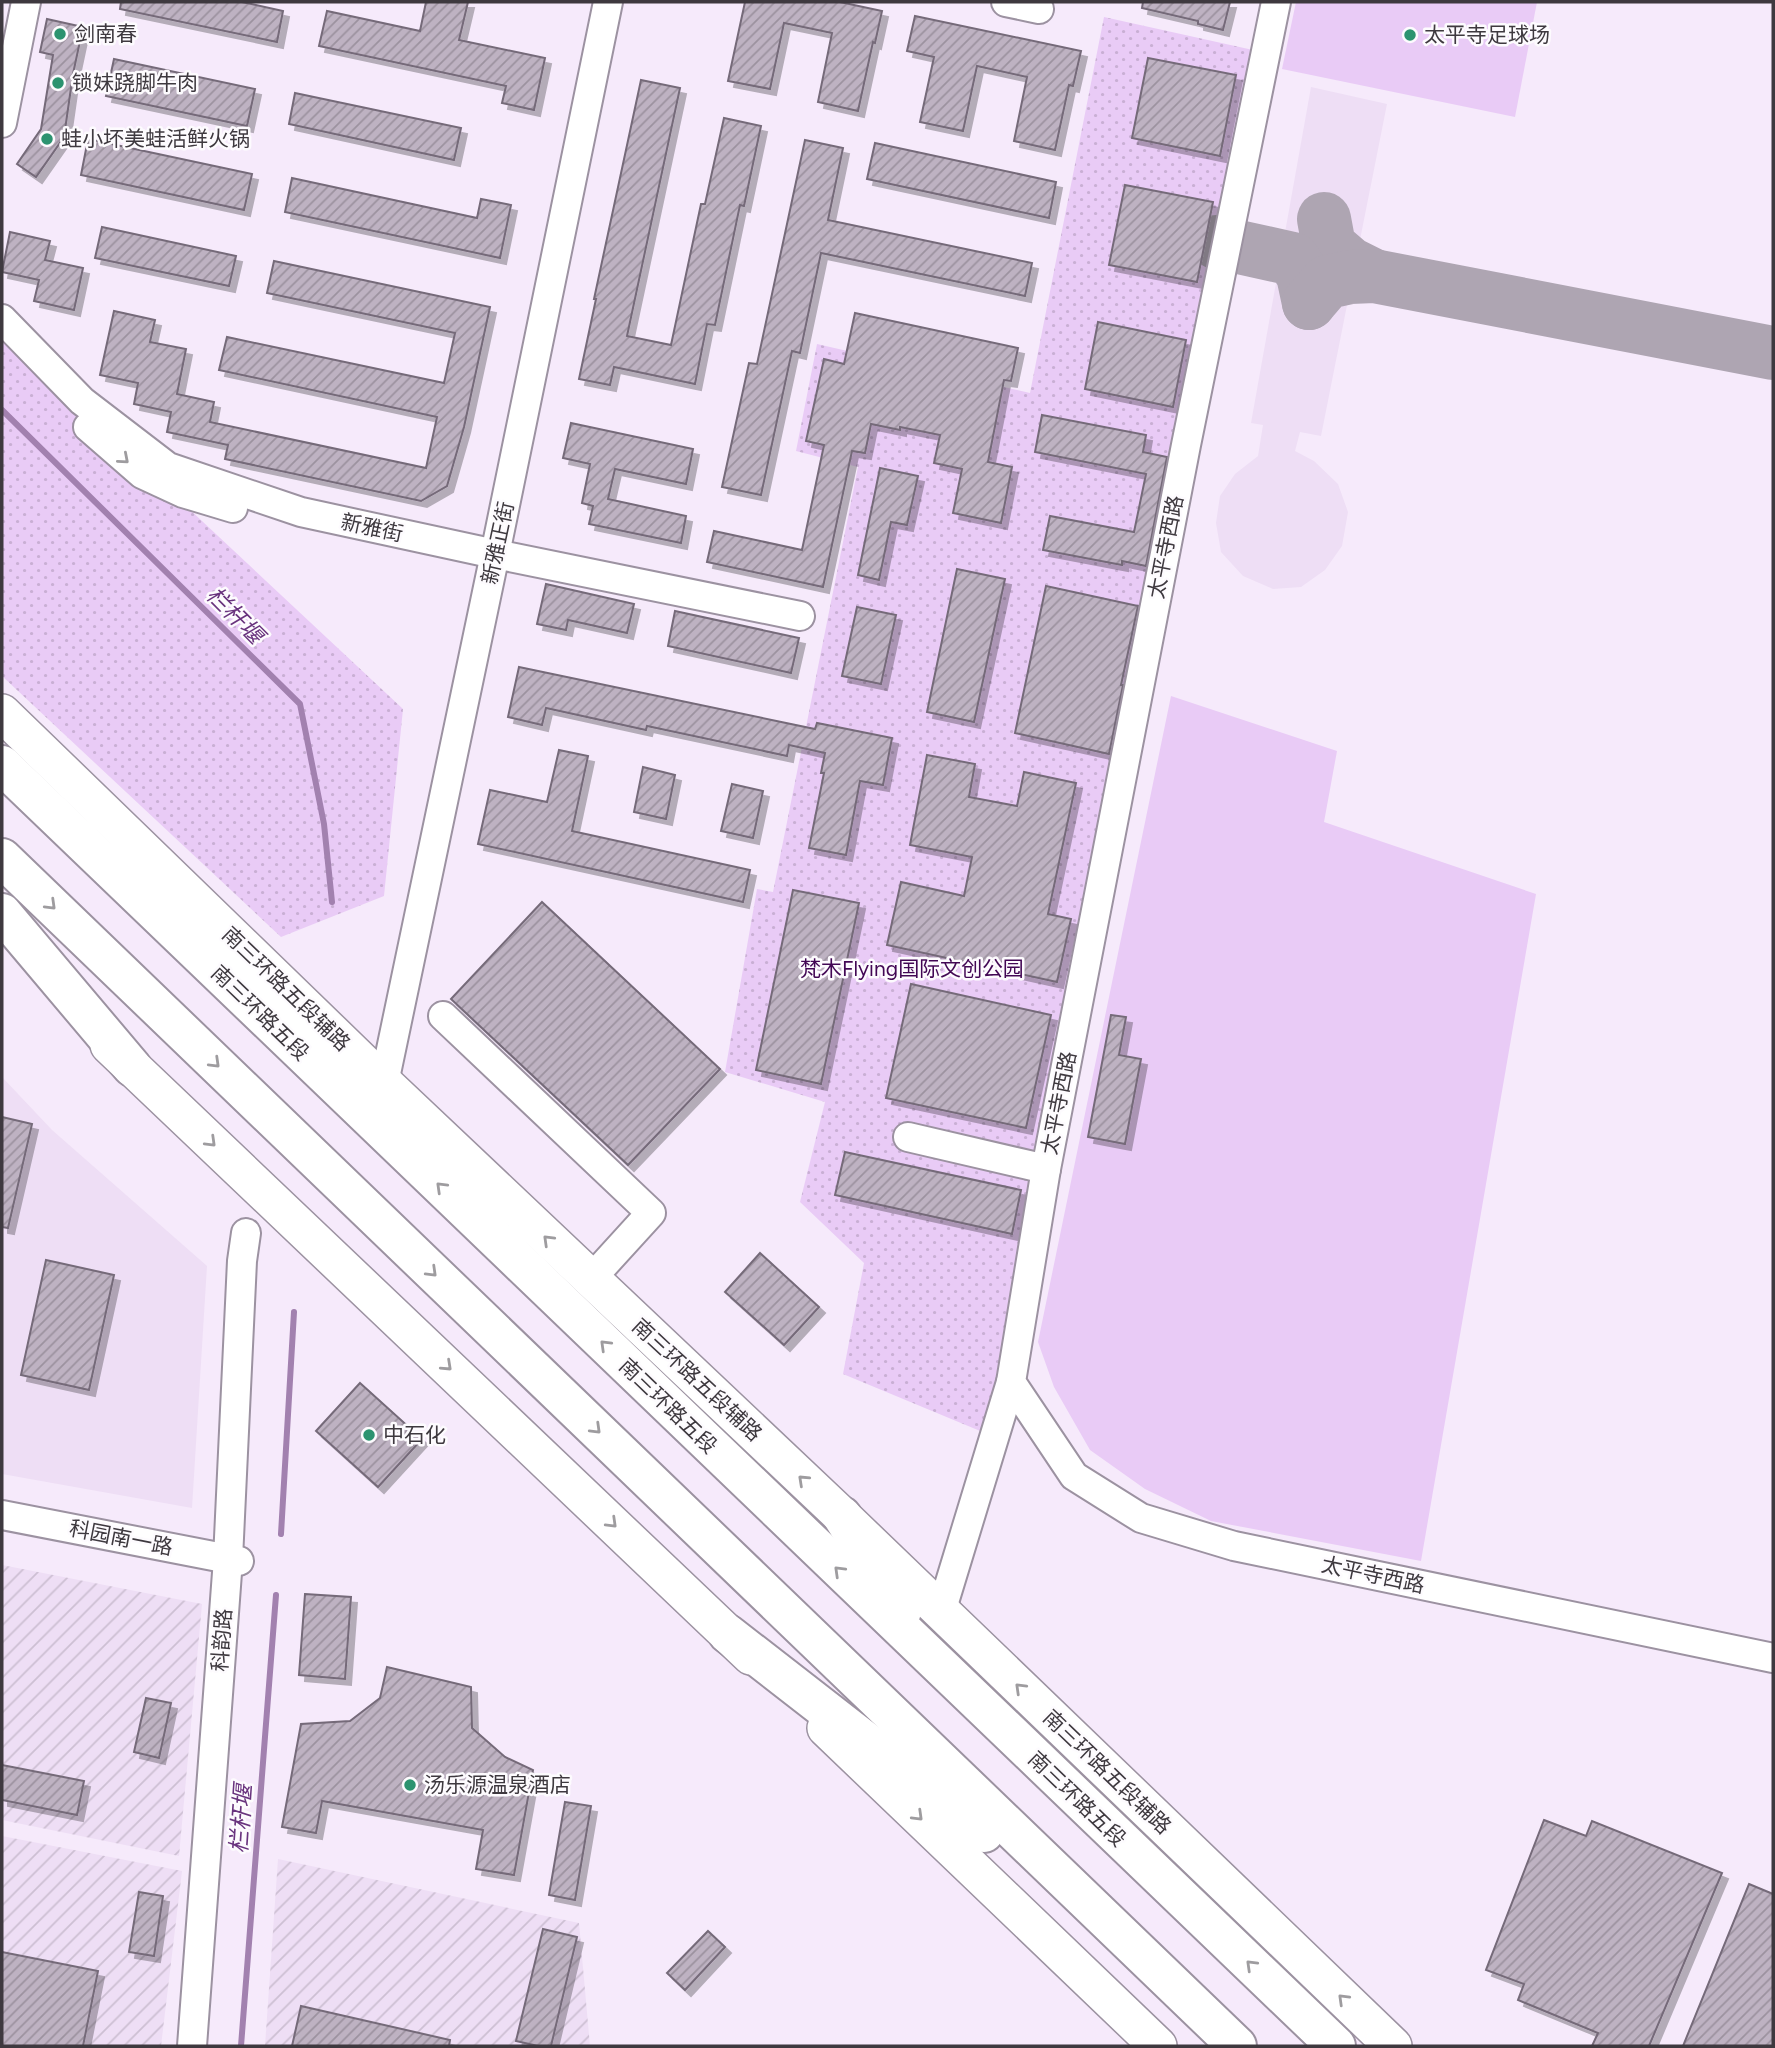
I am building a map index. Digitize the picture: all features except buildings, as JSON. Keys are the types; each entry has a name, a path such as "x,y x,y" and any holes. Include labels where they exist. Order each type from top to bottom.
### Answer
{"highway":[{"name":"南三环路五段","path":"2,765 1336,2046"},
{"path":"2,858 1237,2046"},
{"path":"2,914 132,1068"},
{"path":"842,1516 935,1663"},
{"path":"728,1634 1143,1956"}],"main road":[{"name":"南三环路五段辅路","path":"2,713 384,1083 842,1516 1392,2046"},
{"path":"2,943 1158,2046"}],"street":[{"path":"2,123 26,2"},
{"name":"新雅正街","path":"384,1083 608,2"},
{"path":"1006,2 1039,9"},
{"name":"太平寺西路","path":"1276,2 1183,459 1046,1169 1011,1382 1074,1476 1141,1518 1234,1546 1773,1658"},
{"name":"新雅街","path":"2,319 82,401 167,467 301,512 800,616"},
{"path":"2,346 142,474 183,494 257,515 281,519 301,512"},
{"path":"443,1016 651,1213 590,1280"},
{"path":"908,1137 1046,1169"},
{"name":"科韵路","path":"192,2046 234,1560 242,1261 246,1233"},
{"path":"940,1612 1011,1382"},
{"name":"科园南一路","path":"2,1516 234,1560"}],"shaded area":[{"path":"1311,87 1387,104 1321,436 1300,432 1295,451 1314,461 1338,484 1348,512 1342,546 1325,570 1301,587 1273,589 1243,576 1221,552 1216,523 1220,496 1235,474 1258,456 1263,425 1251,423"},
{"path":"2,1077 52,1130 207,1266 192,1508 2,1474"},
{"path":"2,1565 202,1604 179,1856 2,1820"},
{"path":"2,1836 182,1871 161,2046 2,2046"},
{"path":"278,1859 579,1923 590,2046 265,2046"}],"green space":[{"name":"太平寺足球场","path":"1296,2 1537,2 1515,117 1282,69"},
{"name":"梵木Flying国际文创公园","path":"1104,17 1253,50 985,1433 843,1374 864,1263 800,1202 825,1102 725,1072 757,889 773,892 858,467 796,451 817,344 1030,393"},
{"path":"2,334 403,709 384,896 281,937 2,676"},
{"path":"1171,696 1337,751 1324,822 1536,894 1421,1561 1211,1521 1145,1489 1090,1450 1054,1387 1038,1342"}],"waterway":[{"name":"栏杆堰","path":"2,410 300,704 324,824 332,902"},
{"name":"栏杆堰","path":"281,1534 294,1312"},
{"name":"栏杆堰","path":"241,2046 276,1595"}],"taxiway":[{"path":"1324,219 1329,246 1350,264 1374,276"},
{"path":"1216,242 1293,259 1303,275 1309,303"},
{"path":"1309,303 1327,282 1374,276 1773,353"}],"place":[{"name":"剑南春","path":"60,34"},
{"name":"太平寺足球场","path":"1410,35"},
{"name":"锁妹跷脚牛肉","path":"58,83"},
{"name":"蛙小坏美蛙活鲜火锅","path":"47,139"},
{"name":"中石化","path":"369,1435"},
{"name":"汤乐源温泉酒店","path":"410,1785"}]}
